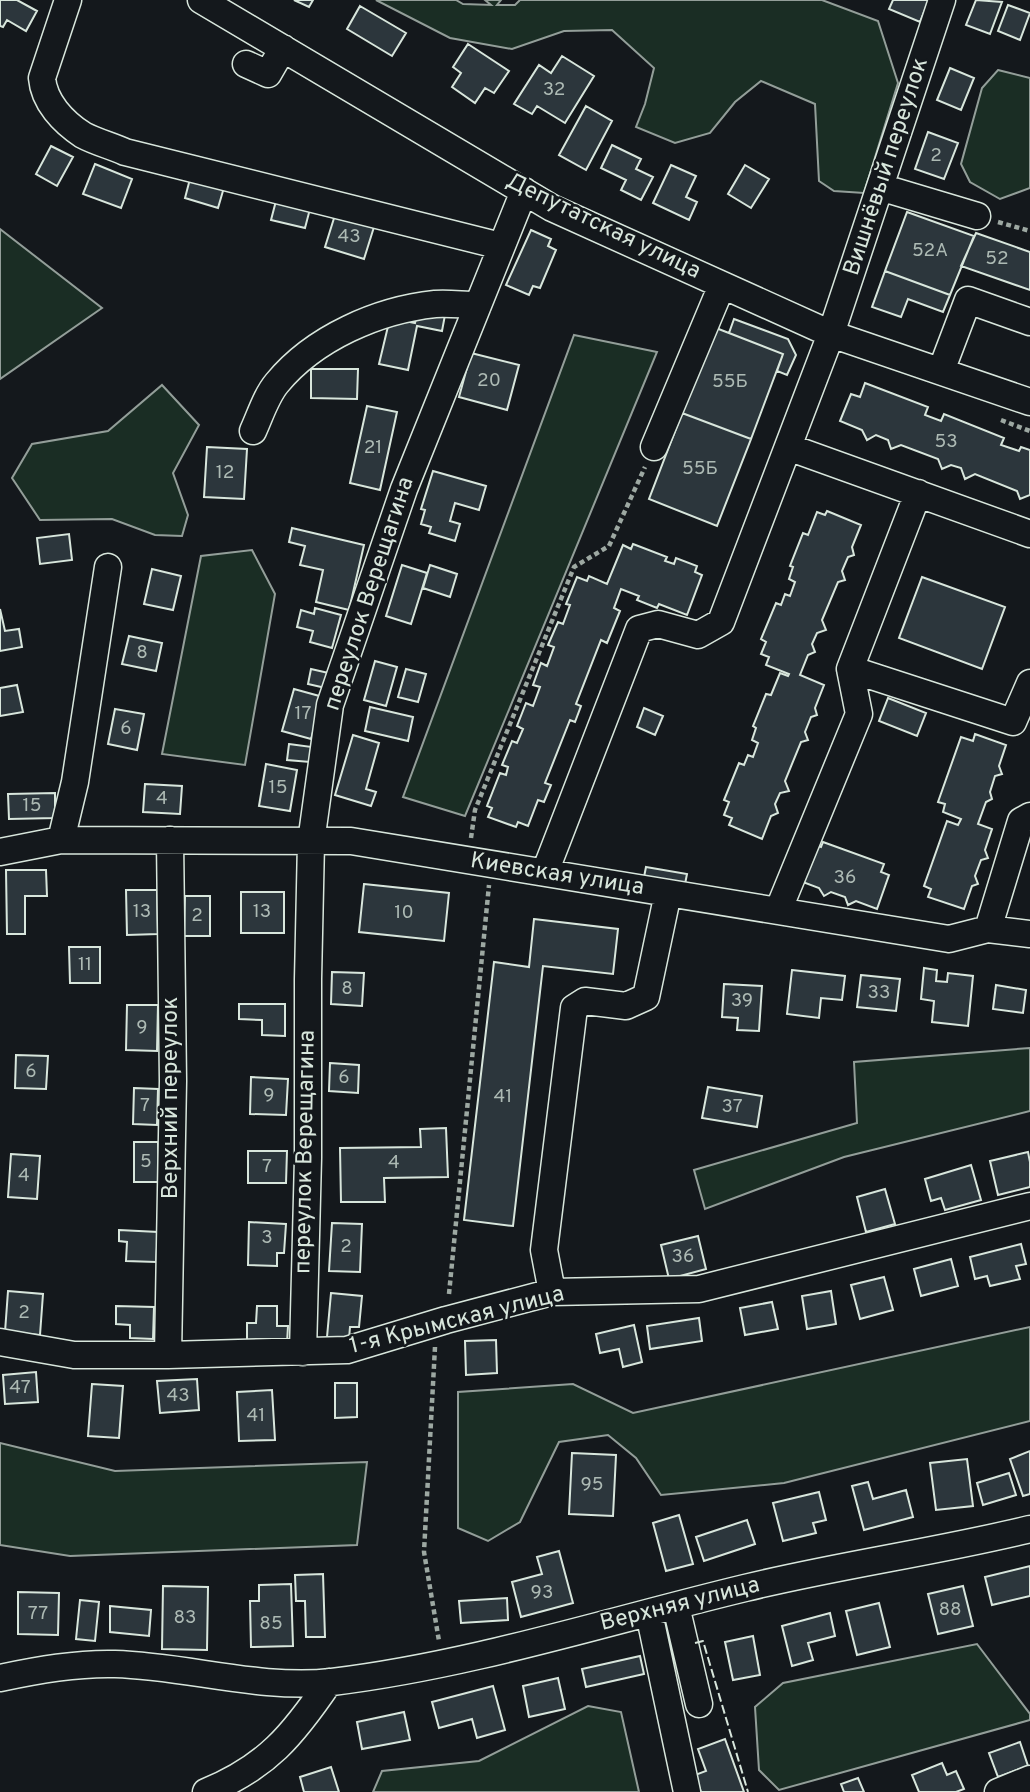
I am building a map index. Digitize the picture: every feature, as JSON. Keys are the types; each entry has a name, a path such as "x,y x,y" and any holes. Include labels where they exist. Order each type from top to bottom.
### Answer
{"street":[{"path":"68,0 42,78 43,91 52,107 83,135 125,152 501,246"},
{"name":"Депутатская улица","path":"201,0 552,208 831,334 1030,402"},
{"name":"Вишнёвый переулок","path":"545,872 639,629 658,624 698,635 721,622 831,334 942,0"},
{"path":"246,64 268,74 282,48"},
{"path":"880,187 977,216"},
{"name":"переулок Верещагина","path":"303,1352 311,842 330,705 404,489 524,191"},
{"path":"654,447 722,285"},
{"path":"941,371 968,300 1030,322"},
{"path":"253,431 276,384 306,355 342,333 387,313 435,304 478,305"},
{"path":"788,447 1030,534"},
{"path":"778,911 859,714 850,669 918,493"},
{"path":"61,840 75,782 108,567"},
{"path":"850,669 1013,722 1030,683"},
{"path":"988,929 1021,821 1030,816"},
{"name":"Киевская улица","path":"0,852 61,840 351,841 949,939 988,929 1030,933"},
{"name":"Верхний переулок","path":"168,1355 173,1081 170,840"},
{"path":"552,1292 544,1250 574,1008 585,1001 626,1006 646,997 668,893"},
{"name":"1-я Крымская улица","path":"0,1342 74,1355 347,1350 441,1321 552,1292 699,1289 1030,1206"},
{"name":"Верхняя улица","path":"0,1678 50,1668 115,1664 290,1683 329,1682 443,1663 746,1587 962,1546 1030,1528"},
{"path":"676,1606 699,1704"},
{"path":"649,1613 687,1792"},
{"path":"206,1792 254,1767 278,1748 300,1725 329,1682"},
{"path":"998,1792 1030,1779"}],"path":[{"path":"977,216 1030,231"},
{"path":"443,1663 424,1552 480,861 475,810 574,567 609,546 654,447"}],"green space":[{"path":"376,0 456,0 463,4 491,5 485,0 501,0 497,5 515,5 520,0 822,0 878,21 898,83 864,193 834,191 819,181 815,104 761,81 735,102 710,133 675,143 636,127 654,68 612,30 564,31 512,49 450,38"},
{"path":"998,70 1030,78 1030,188 1000,199 970,182 961,164 982,88"},
{"path":"0,229 102,308 0,379"},
{"path":"574,335 657,352 465,816 403,797"},
{"path":"162,385 199,425 173,473 188,515 182,536 155,535 112,519 40,520 12,478 32,444 108,431"},
{"path":"252,550 275,594 245,765 162,754 201,556"},
{"path":"1030,1048 1030,1111 844,1157 705,1209 694,1170 857,1123 854,1062"},
{"path":"1030,1327 1030,1421 784,1483 661,1495 636,1458 608,1435 559,1442 520,1522 488,1541 458,1528 458,1392 573,1384 633,1413"},
{"path":"0,1443 115,1471 367,1462 357,1545 70,1556 0,1545"},
{"path":"977,1644 1030,1714 1030,1720 779,1790 759,1770 755,1707 783,1683"},
{"path":"588,1706 621,1712 639,1792 373,1792 382,1771 479,1761"}],"building":[{"path":"0,0 17,0 37,11 26,31 7,20 3,27 0,26"},
{"path":"294,0 313,0 309,7"},
{"path":"893,0 929,0 920,22 889,9"},
{"path":"976,0 1002,2 990,34 966,25"},
{"path":"1008,5 1030,13 1020,40 998,31"},
{"path":"360,6 406,33 392,56 347,29"},
{"path":"468,44 509,71 494,93 485,88 475,103 452,87 461,73 453,67"},
{"path":"562,56 594,76 565,123 537,106 532,114 514,104 539,65 551,73"},
{"path":"950,68 974,78 961,110 937,100"},
{"path":"586,106 612,121 586,170 559,155"},
{"path":"928,132 958,143 944,179 915,169"},
{"path":"612,145 641,159 636,169 653,177 641,200 621,190 626,180 601,168"},
{"path":"51,146 73,157 57,186 36,174"},
{"path":"95,164 132,179 121,208 83,194"},
{"path":"671,165 696,176 686,197 697,202 689,220 653,203"},
{"path":"745,165 769,179 751,208 728,194"},
{"path":"191,175 225,184 218,208 185,198"},
{"path":"277,197 311,205 305,228 271,220"},
{"path":"907,212 974,236 950,295 885,271"},
{"path":"335,215 374,227 364,259 325,247"},
{"path":"531,230 551,239 548,246 556,250 540,288 533,286 529,295 506,285"},
{"path":"976,233 1030,252 1030,290 961,266"},
{"path":"885,271 950,295 943,312 908,299 901,317 872,307"},
{"path":"418,309 445,315 442,331 417,326 408,370 379,364 390,318 415,323"},
{"path":"734,319 788,339 796,355 787,375 777,371 783,354 729,333"},
{"path":"716,328 783,354 751,439 682,413"},
{"path":"471,353 519,365 507,410 459,397"},
{"path":"311,369 358,369 357,399 311,398"},
{"path":"865,383 928,407 925,415 941,421 944,414 1004,438 1001,445 1019,451 1021,447 1030,450 1030,495 1020,499 1017,491 975,474 965,479 961,468 951,465 942,469 938,459 901,445 891,449 888,440 876,435 867,440 862,430 840,421 851,394 860,397"},
{"path":"367,406 397,412 380,490 350,483"},
{"path":"682,413 751,439 717,526 649,499"},
{"path":"207,447 247,449 244,499 204,497"},
{"path":"433,471 486,486 479,510 455,503 450,521 460,524 455,541 429,533 431,527 421,524 425,510 421,509"},
{"path":"827,511 861,525 852,547 854,555 848,557 842,571 845,580 838,582 822,620 826,630 817,633 812,644 815,652 808,655 800,675 824,685 815,708 817,715 811,717 805,732 808,740 801,742 785,781 789,791 780,793 775,804 778,813 771,816 762,839 729,825 732,818 724,815 729,802 724,800 739,763 744,765 748,755 753,757 758,743 752,740 756,728 753,726 766,694 771,695 780,673 789,674 766,665 769,657 761,654 766,642 761,639 776,603 781,605 785,594 790,596 795,582 789,579 793,567 790,566 803,533 808,535 817,512 825,515"},
{"path":"292,528 364,545 349,610 316,602 323,570 300,565 305,546 289,542"},
{"path":"69,534 72,560 40,564 37,538"},
{"path":"633,544 667,557 665,561 674,564 676,558 697,566 695,572 702,575 687,615 659,604 657,608 637,600 639,596 621,589 614,608 620,611 607,643 601,640 576,704 581,706 575,722 570,720 545,783 551,785 544,802 538,800 528,826 518,822 516,827 488,817 492,808 487,806 500,773 506,775 508,767 502,765 512,741 517,743 523,729 517,726 526,703 533,706 540,687 533,685 541,663 547,666 554,647 548,645 558,622 563,624 570,605 566,604 577,577 587,581 589,576 607,584 623,545 631,549"},
{"path":"402,565 427,573 411,624 386,616"},
{"path":"430,565 457,574 450,597 423,588"},
{"path":"152,569 181,576 173,610 144,604"},
{"path":"922,577 1005,607 982,669 899,638"},
{"path":"315,608 341,615 332,648 310,642 313,631 297,627 301,610 314,614"},
{"path":"0,609 5,631 19,629 22,647 0,651"},
{"path":"129,636 162,643 156,671 122,664"},
{"path":"375,661 397,667 386,706 364,700"},
{"path":"311,669 333,674 330,689 308,684"},
{"path":"406,669 426,674 418,702 398,697"},
{"path":"17,685 23,712 0,716 0,688"},
{"path":"294,689 323,697 311,739 282,731"},
{"path":"888,698 926,713 917,736 879,721"},
{"path":"370,707 413,717 408,741 365,731"},
{"path":"644,708 663,716 655,735 637,727"},
{"path":"115,709 144,714 137,750 108,744"},
{"path":"975,734 1006,745 999,766 1002,774 995,776 990,792 992,799 986,802 978,824 992,829 985,850 988,858 981,860 975,876 978,884 972,886 964,909 928,897 931,889 924,886 947,821 958,825 961,819 943,812 945,804 938,802 961,737 973,741"},
{"path":"353,735 379,743 366,789 376,792 371,806 335,795"},
{"path":"289,744 312,747 310,762 287,760"},
{"path":"266,764 297,770 290,811 259,806"},
{"path":"145,784 182,786 180,814 143,812"},
{"path":"55,793 55,818 9,819 8,794"},
{"path":"823,842 884,864 881,872 889,875 877,909 856,901 848,905 845,897 831,892 824,896 819,888 800,881 813,844 821,847"},
{"path":"646,867 687,874 685,884 644,877"},
{"path":"6,870 46,870 47,896 25,896 25,934 7,934"},
{"path":"364,884 449,893 444,941 359,932"},
{"path":"126,890 157,890 158,934 127,935"},
{"path":"241,892 284,892 284,933 241,933"},
{"path":"185,896 210,896 210,936 184,936"},
{"path":"534,919 618,929 613,974 543,966 513,1226 464,1220 494,962 529,967"},
{"path":"69,947 100,947 100,983 70,983"},
{"path":"924,968 937,970 936,981 947,982 948,973 973,976 968,1026 932,1022 934,1001 921,999"},
{"path":"792,970 845,976 842,1000 821,998 819,1018 787,1014"},
{"path":"332,972 364,973 362,1006 331,1004"},
{"path":"861,975 900,979 896,1011 857,1007"},
{"path":"724,984 762,986 759,1031 737,1030 738,1018 722,1017"},
{"path":"996,985 1026,990 1023,1013 993,1009"},
{"path":"239,1004 285,1004 285,1036 262,1035 262,1020 239,1019"},
{"path":"127,1005 158,1005 157,1051 126,1050"},
{"path":"16,1055 48,1056 46,1089 15,1088"},
{"path":"330,1063 359,1065 358,1093 329,1091"},
{"path":"251,1077 288,1079 286,1115 250,1114"},
{"path":"708,1087 762,1096 757,1127 702,1118"},
{"path":"134,1088 158,1089 157,1125 133,1124"},
{"path":"446,1128 448,1177 384,1178 385,1202 341,1202 340,1148 421,1147 420,1129"},
{"path":"134,1142 158,1142 159,1182 134,1182"},
{"path":"248,1151 287,1151 286,1183 248,1183"},
{"path":"1028,1152 1030,1187 998,1195 990,1161"},
{"path":"11,1154 40,1156 37,1199 8,1197"},
{"path":"971,1165 981,1200 945,1210 941,1198 931,1201 925,1179"},
{"path":"885,1189 895,1224 866,1232 857,1197"},
{"path":"249,1222 286,1224 284,1253 277,1253 277,1266 248,1265"},
{"path":"332,1223 362,1224 360,1272 329,1271"},
{"path":"119,1230 158,1232 156,1262 126,1261 127,1242 119,1241"},
{"path":"698,1236 706,1269 669,1279 661,1245"},
{"path":"1021,1244 1026,1264 1016,1266 1020,1279 990,1286 987,1276 975,1279 970,1257"},
{"path":"951,1259 958,1286 921,1296 914,1269"},
{"path":"884,1277 893,1310 860,1319 851,1285"},
{"path":"8,1291 43,1294 40,1335 5,1332"},
{"path":"831,1291 836,1324 807,1329 802,1296"},
{"path":"331,1293 362,1296 359,1327 350,1327 349,1339 327,1337"},
{"path":"772,1302 778,1329 745,1335 740,1308"},
{"path":"116,1306 154,1307 153,1339 130,1338 130,1325 116,1324"},
{"path":"257,1306 277,1306 277,1326 288,1326 287,1343 247,1343 247,1323 256,1323"},
{"path":"699,1318 702,1341 650,1349 647,1326"},
{"path":"634,1325 642,1362 623,1367 619,1349 600,1353 596,1334"},
{"path":"496,1340 497,1373 466,1375 465,1341"},
{"path":"36,1372 38,1402 5,1404 3,1375"},
{"path":"197,1379 199,1410 160,1413 157,1381"},
{"path":"335,1383 357,1383 357,1417 335,1418"},
{"path":"92,1384 123,1386 119,1438 88,1436"},
{"path":"272,1390 275,1440 239,1441 237,1392"},
{"path":"1030,1451 1030,1494 1023,1496 1010,1459"},
{"path":"572,1453 616,1455 613,1516 569,1514"},
{"path":"967,1459 973,1506 936,1510 930,1463"},
{"path":"1009,1473 1016,1495 983,1505 977,1483"},
{"path":"868,1482 873,1499 906,1490 913,1517 864,1530 852,1486"},
{"path":"819,1492 826,1520 813,1523 816,1533 783,1541 773,1503"},
{"path":"679,1515 693,1564 666,1571 653,1523"},
{"path":"747,1520 755,1544 704,1561 696,1537"},
{"path":"559,1551 573,1603 521,1617 512,1582 542,1574 537,1557"},
{"path":"1030,1566 1030,1596 992,1605 985,1577"},
{"path":"323,1574 325,1637 306,1637 305,1601 296,1601 295,1575"},
{"path":"291,1584 293,1646 251,1647 250,1601 259,1601 259,1585"},
{"path":"163,1586 208,1587 207,1650 162,1649"},
{"path":"963,1586 973,1626 938,1634 928,1594"},
{"path":"18,1592 59,1593 58,1635 18,1634"},
{"path":"507,1598 508,1620 461,1623 459,1601"},
{"path":"80,1600 99,1602 95,1641 76,1639"},
{"path":"879,1603 890,1647 857,1655 846,1611"},
{"path":"110,1606 151,1610 149,1636 110,1632"},
{"path":"830,1613 835,1636 808,1643 813,1660 792,1666 782,1626"},
{"path":"753,1636 760,1675 733,1680 725,1642"},
{"path":"640,1656 644,1674 586,1687 582,1669"},
{"path":"558,1678 565,1709 529,1717 523,1686"},
{"path":"493,1686 505,1730 477,1738 472,1719 439,1728 432,1702"},
{"path":"404,1712 410,1740 362,1749 357,1722"},
{"path":"725,1739 744,1792 701,1792 695,1775 706,1771 698,1749"},
{"path":"1020,1742 1028,1766 998,1777 989,1753"},
{"path":"942,1763 947,1775 956,1771 964,1789 956,1792 919,1792 912,1775"},
{"path":"331,1767 339,1792 304,1792 300,1777"},
{"path":"858,1778 864,1792 844,1792 841,1784"}],"fence":[{"path":"695,1643 703,1641 748,1792"}]}
